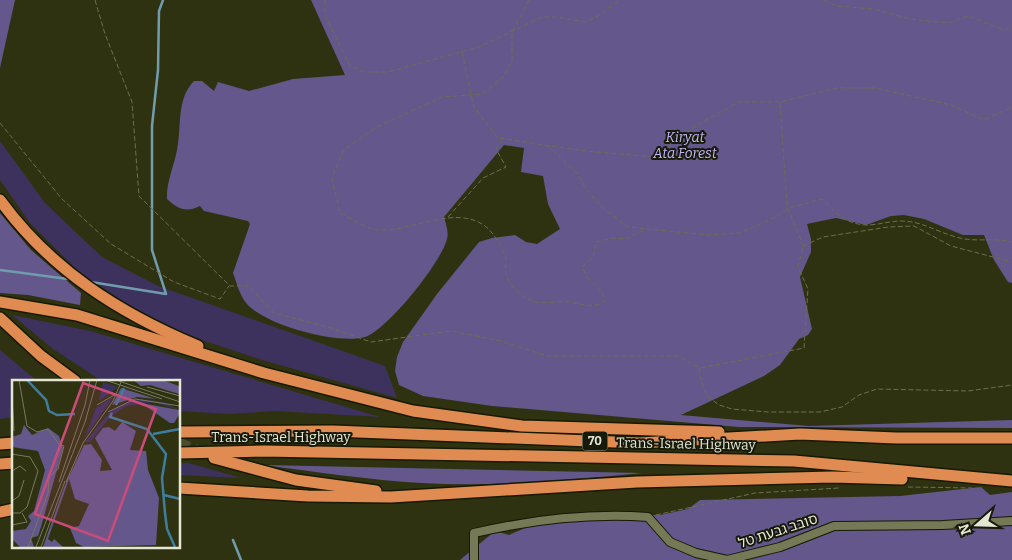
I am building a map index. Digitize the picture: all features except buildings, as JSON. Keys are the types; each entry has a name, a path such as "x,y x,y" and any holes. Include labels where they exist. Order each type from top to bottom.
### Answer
{"highway":[{"path":"0,200 45,252 93,292 155,327 264,373"},
{"path":"0,302 77,315 264,373 387,406 480,422 522,426 800,434"},
{"path":"0,318 41,356 73,380"},
{"name":"Trans-Israel Highway","path":"180,432 333,431 640,443 800,434 896,438 1012,438"},
{"name":"Trans-Israel Highway","path":"180,453 264,451 794,461 1012,481"},
{"path":"214,458 296,480 337,487 416,492 474,491"},
{"path":"180,488 343,497 391,497 637,482 823,477 996,481"}],"lane":[{"path":"474,560 474,533 521,522 627,516 648,517"},
{"name":"סובב גבעת טל","path":"648,517 670,542 696,553 727,560 780,547 834,526 943,525 1012,521"}],"path":[{"path":"95,0 105,34 132,102 139,196 230,286 249,286 274,313 328,327 371,342 451,331 501,341 546,356 678,356 700,368 804,348 808,289 798,267 803,246 789,208 780,102"},
{"path":"325,0 325,15 350,66 363,72 388,72 402,66 462,52 512,32 528,22 542,17 556,17 585,22 598,16 620,0"},
{"path":"529,0 512,32 512,61 504,76 483,94 442,96 375,128 344,150 332,178 340,213 376,230 403,229 448,218 473,220 487,227 506,258 505,270 510,285 536,302 559,300 587,306 600,305 605,301 604,296 585,277 583,266 593,257 596,242 613,238 626,239 646,229"},
{"path":"824,0 836,6 874,9 910,19 948,23 968,16 1004,30 1012,28"},
{"path":"462,52 474,107 498,138 585,151 655,157 694,126 739,102 780,102 836,88 875,88 951,105 984,120 1012,107"},
{"path":"0,123 62,199 111,244 174,282 220,299 230,286"},
{"path":"448,218 482,178 506,167 496,149 503,138"},
{"path":"546,144 578,174 586,189 603,208 628,227 709,235 740,233 774,218 789,208 822,199 844,220 866,226 901,221 925,224 956,237 976,240 1000,238 1012,242"},
{"path":"803,246 823,237 838,234 914,226 951,246 1012,262"},
{"path":"700,368 699,374 708,396 719,405 732,409 768,412 820,412 842,407 858,395 877,389 968,391 1012,385"},
{"path":"901,486 974,488"},
{"path":"648,517 755,493 839,488"}],"shaded area":[{"path":"0,141 45,203 102,257 158,286 385,366 397,398 262,360 187,335 130,306 78,271 30,223 0,180"},
{"path":"12,315 90,331 380,417 275,411 229,414 180,411 180,380 100,380 53,349"},
{"path":"0,350 36,380 12,380 12,417 0,419"},
{"path":"180,463 188,463 241,478 180,475"}],"green space":[{"path":"0,0 15,0 0,68"},
{"name":"Kiryat Ata Forest","path":"311,0 1012,0 1012,283 1008,282 994,260 984,235 963,235 924,219 904,215 891,216 866,225 836,218 807,224 811,239 811,252 800,277 812,329 808,335 799,339 780,365 764,376 681,415 809,426 1012,420 1012,428 739,427 492,406 423,396 399,385 395,371 397,357 403,342 437,294 479,242 515,235 526,242 537,244 560,229 548,204 543,176 521,172 524,148 504,145 444,217 448,237 443,250 412,294 375,332 365,337 353,339 321,336 285,326 256,312 242,297 233,273 250,224 248,221 204,211 200,206 182,209 167,199 169,181 177,150 182,104 188,88 194,81 202,81 214,91 218,82 249,91 293,79 345,75"},
{"path":"0,213 31,250 81,293 80,305 28,295 0,293"},
{"path":"264,465 642,473 532,482 449,484 343,476"},
{"path":"981,487 990,495 1012,492 1012,560 460,560 495,531 509,535 541,521 613,514 660,515 688,509 700,500 900,496"}],"waterway":[{"path":"91,282 166,294 152,250 152,126 158,70 159,11 163,0"},
{"path":"0,270 68,279"},
{"path":"233,540 241,560"}],"tunnel":[{"path":"180,443 202,453"}]}
